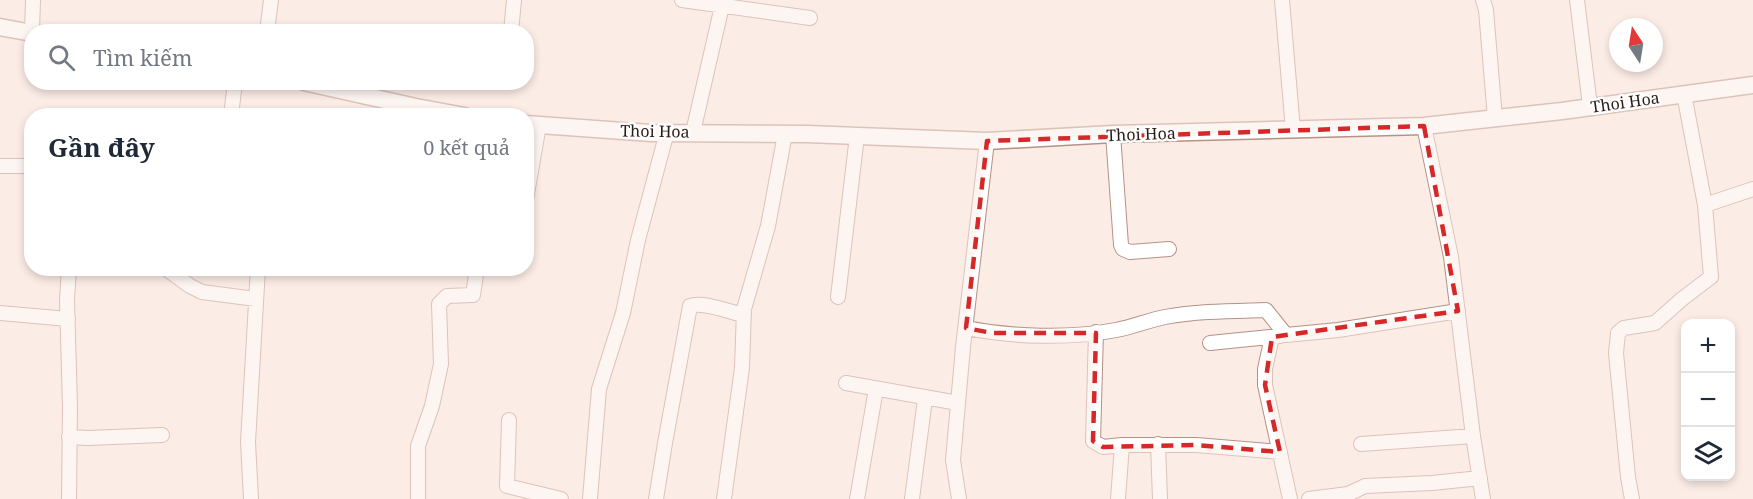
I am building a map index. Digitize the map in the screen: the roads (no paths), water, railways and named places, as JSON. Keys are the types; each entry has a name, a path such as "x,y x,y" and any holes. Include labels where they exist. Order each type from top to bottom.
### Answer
{"street":[{"path":"32,24 33,0"},
{"path":"268,24 271,0"},
{"path":"512,24 514,0"},
{"path":"682,0 810,18"},
{"path":"1282,0 1293,130"},
{"path":"1483,0 1486,10 1495,118"},
{"path":"1577,0 1590,106"},
{"path":"693,132 722,6"},
{"path":"0,27 24,31"},
{"name":"Thoi Hoa","path":"534,125 651,133 785,134 987,141 1113,134 1424,126 1753,85"},
{"path":"232,108 235,90"},
{"path":"340,90 421,108"},
{"path":"1632,499 1616,352 1618,333 1624,328 1655,323 1711,278 1705,204 1684,94"},
{"path":"1424,126 1451,257 1483,499"},
{"path":"590,499 599,389 623,313 638,240 667,132"},
{"path":"724,499 742,368 743,315 768,226 785,134"},
{"path":"1113,134 1121,245 1123,249 1130,252 1169,249"},
{"path":"838,297 857,136"},
{"path":"959,499 953,460 987,141"},
{"path":"0,166 24,166"},
{"path":"1705,204 1753,189"},
{"path":"69,276 69,499"},
{"path":"176,276 202,292 256,299"},
{"path":"251,499 248,441 257,276"},
{"path":"418,499 418,446 432,406 441,364 438,304 447,296 473,295 476,276"},
{"path":"656,499 690,306 695,304 743,315"},
{"path":"966,328 992,333 1037,335 1096,332 1117,330 1166,317 1266,310 1279,336 1265,369 1264,385 1290,499"},
{"path":"1210,344 1338,330 1458,311"},
{"path":"0,313 68,319"},
{"path":"1096,332 1093,441 1103,447 1158,444 1280,452"},
{"path":"846,383 925,399 958,403"},
{"path":"856,499 876,389"},
{"path":"912,499 925,399"},
{"path":"509,420 507,487 561,499"},
{"path":"69,437 162,435"},
{"path":"1361,444 1473,436"},
{"path":"1158,444 1160,499"},
{"path":"1118,499 1122,445"},
{"path":"1309,499 1348,494 1365,486 1480,478"}]}
